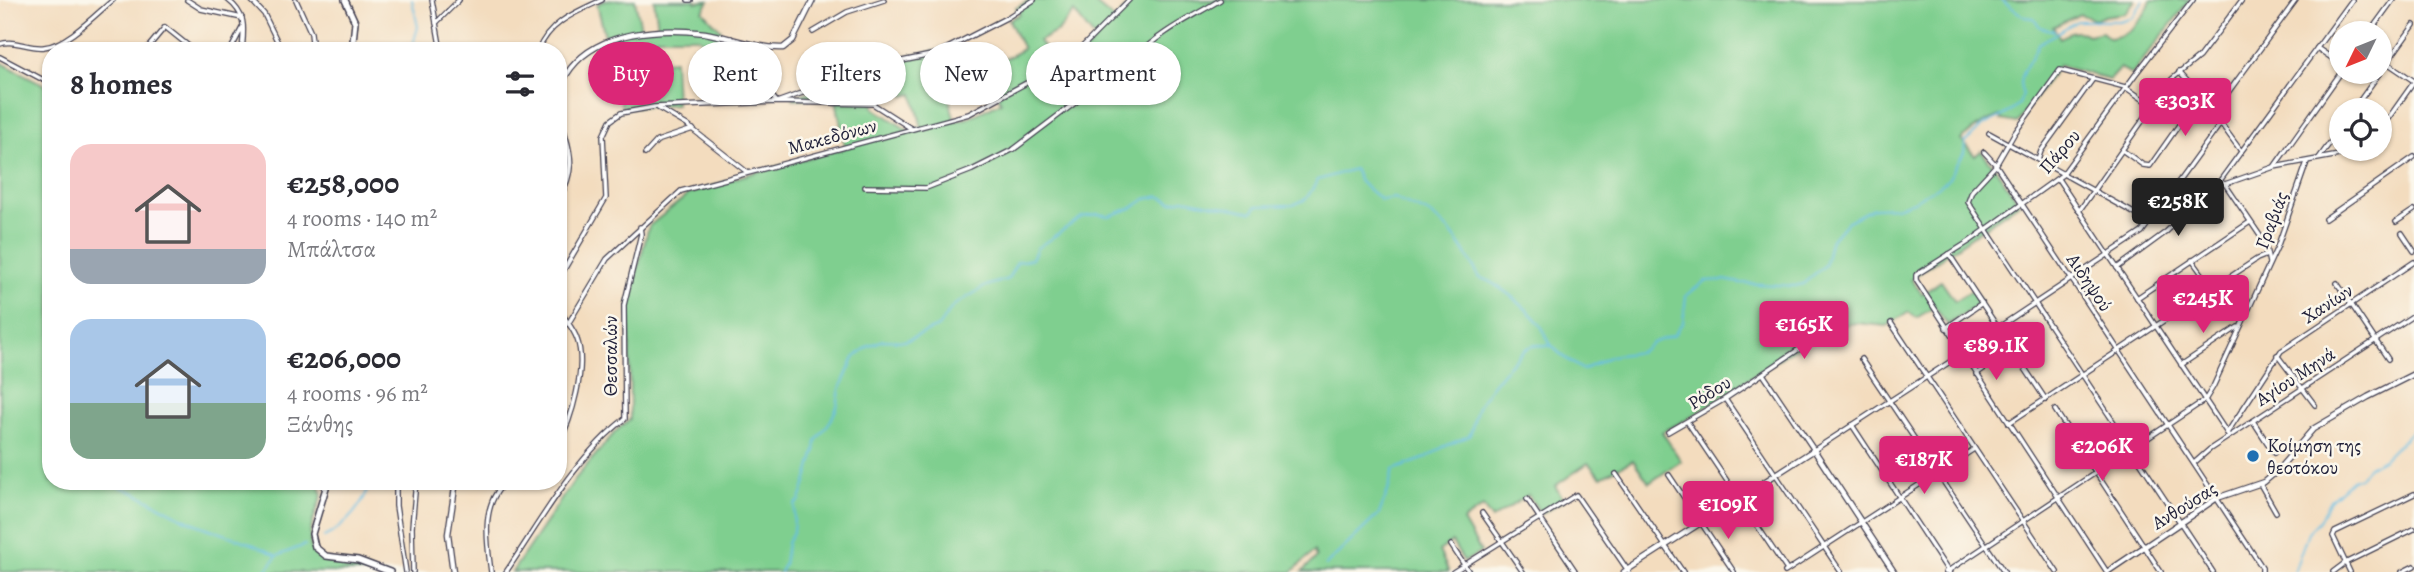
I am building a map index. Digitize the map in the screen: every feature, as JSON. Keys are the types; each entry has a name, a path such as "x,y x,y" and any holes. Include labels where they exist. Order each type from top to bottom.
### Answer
{"main road":[{"path":"345,0 355,22 353,42"},
{"path":"326,491 312,534 316,549 326,556 358,560 390,572"}],"street":[{"path":"59,42 113,0"},
{"path":"187,0 201,9 242,18"},
{"path":"228,0 240,12 242,42"},
{"path":"251,0 264,14 278,42"},
{"path":"296,0 311,33 312,42"},
{"path":"432,0 439,42"},
{"path":"436,23 459,0"},
{"path":"541,42 553,26 602,0"},
{"path":"567,74 591,48 627,37 659,32 699,33 786,47 795,36 813,0"},
{"path":"813,32 847,12 884,0"},
{"path":"782,100 877,66 936,54 1008,17 1034,0"},
{"name":"Μακεδόνων","path":"568,324 604,262 681,191 969,114 1069,60 1129,0"},
{"path":"865,187 926,188 972,170 1014,149 1137,56 1152,41 1220,0"},
{"name":"Πάρου","path":"1946,328 1917,284 1916,275 2058,179 2193,0"},
{"path":"2079,211 2179,72 2199,57 2242,0"},
{"path":"2213,113 2296,0"},
{"path":"2117,268 2166,232 2219,183 2352,0"},
{"path":"2378,21 2393,0"},
{"path":"2392,56 2414,25"},
{"path":"152,42 165,27 184,42"},
{"path":"235,42 243,27"},
{"path":"731,38 731,42"},
{"path":"0,44 12,42 42,47"},
{"path":"2317,48 2329,56"},
{"path":"0,57 42,80"},
{"path":"2392,67 2414,82 2392,113"},
{"path":"2154,106 2126,88 2063,70 2055,75 2007,144 1996,166 1968,199 2213,572"},
{"path":"2179,72 2200,95 2241,151"},
{"path":"2038,160 2041,151 2093,78"},
{"path":"2274,167 2333,84"},
{"path":"2122,150 2143,165 2150,166 2200,95"},
{"path":"782,102 873,104 912,130"},
{"path":"567,265 606,198 603,141 606,128 621,113 654,107 703,105"},
{"path":"654,107 693,129 747,172"},
{"path":"1998,327 2142,232 2221,123"},
{"path":"645,155 662,139 693,129"},
{"path":"1989,133 2150,222"},
{"path":"2317,160 2329,144"},
{"path":"567,145 571,169 567,184"},
{"name":"Αιδηψού","path":"1984,152 2120,351 2262,567 2262,572"},
{"path":"2219,183 2225,184 2274,167 2329,157"},
{"path":"2325,219 2414,157"},
{"name":"Γραβιάς","path":"2205,400 2278,245 2307,162"},
{"path":"2058,179 2228,435"},
{"path":"2225,184 2265,243 2269,262"},
{"path":"2396,222 2414,210"},
{"path":"2137,298 2250,222"},
{"name":"Θεσσαλών","path":"567,483 611,431 625,419 624,305 640,227"},
{"path":"2402,233 2414,251"},
{"path":"1949,254 2046,400"},
{"path":"2008,424 2257,259 2267,255"},
{"path":"2192,260 2213,289"},
{"name":"Χανίων","path":"2228,435 2263,376 2285,347 2414,262"},
{"path":"2337,282 2388,359"},
{"path":"1982,303 1946,328 2107,572"},
{"name":"Αγίου Μηνά","path":"2194,463 2228,435 2414,315"},
{"path":"1891,323 2057,572"},
{"path":"567,425 579,376 579,344 568,324"},
{"path":"2182,365 2239,326"},
{"name":"Ρόδου","path":"1668,432 1725,399 1817,337 1833,330"},
{"path":"1976,374 2013,349"},
{"path":"1454,572 1576,495 1627,571 1962,354"},
{"path":"2277,355 2315,405"},
{"path":"1860,359 2004,572"},
{"path":"1763,374 1894,572"},
{"name":"Ανθούσας","path":"2107,572 2217,499 2260,484 2277,471 2313,429 2414,374"},
{"path":"1725,399 1841,572"},
{"path":"1852,425 1948,572 2205,400"},
{"path":"2055,410 2161,572"},
{"path":"2253,421 2274,453"},
{"path":"1687,422 1787,572 1974,449"},
{"path":"1616,474 1683,572"},
{"path":"1669,475 1734,572"},
{"path":"2260,484 2276,512"},
{"path":"396,490 397,513 407,572"},
{"path":"414,572 412,527 415,490"},
{"path":"453,572 448,528 454,490"},
{"path":"491,572 487,544 489,516 499,490"},
{"name":"Θεσσαλών","path":"506,572 562,490"},
{"path":"2350,572 2333,536 2335,532 2414,495"},
{"path":"1527,499 1576,572"},
{"path":"1482,513 1523,572"},
{"path":"2333,572 2345,563 2414,529"},
{"path":"1451,545 1469,572"},
{"path":"2402,572 2414,566"}],"green space":[{"path":"606,0 635,0 641,28 658,26 654,0 709,1 703,11 721,30 719,42 705,42 697,37 656,37 656,42 620,42 617,34 605,36 597,4"},
{"path":"1030,0 1091,0 1115,20 1131,0 2135,0 2125,13 2095,20 2080,14 2053,27 2060,38 2077,32 2088,35 2102,32 2109,38 2123,34 2135,25 2151,0 2190,0 2132,74 2120,68 2109,80 2059,65 2017,123 2001,120 2000,116 1969,132 1961,140 1975,156 1981,151 2019,203 1911,279 1922,294 1941,281 1955,301 1972,290 1981,302 1948,325 1935,307 1916,318 1909,312 1887,326 1856,323 1826,328 1686,420 1662,432 1681,461 1649,483 1633,460 1601,477 1588,463 1555,486 1564,500 1541,514 1528,495 1492,519 1483,507 1463,521 1481,552 1464,562 1452,542 1439,551 1449,572 1302,572 1316,558 1314,551 1292,572 512,572 575,479 616,431 630,419 629,301 649,226 689,194 742,176 845,148 837,105 874,105 874,108 909,131 922,128 913,94 906,96 906,56 920,54 920,105 951,105 955,121 995,105 1012,105 1012,55 1023,49 1009,20 1020,14 1016,8"},
{"path":"674,60 676,104 674,104"},
{"path":"0,62 42,83 42,490 320,490 322,495 310,536 314,553 322,560 334,564 354,565 372,572 0,572"},
{"path":"621,105 662,105 622,108"}],"waterway":[{"path":"412,0 418,27 414,42"},
{"path":"2001,0 2025,17 2034,18 2040,27 2055,31"},
{"path":"780,572 784,565 787,543 793,532 795,505 800,500 806,483 816,441 837,407 840,389 854,358 867,347 883,340 905,341 938,327 953,306 986,286 1008,279 1017,262 1032,259 1037,248 1082,217 1098,214 1109,216 1159,196 1172,202 1184,199 1252,212 1257,206 1293,205 1306,199 1318,180 1354,169 1360,182 1381,200 1395,198 1438,220 1459,243 1480,278 1495,285 1522,305 1541,326 1552,346 1583,370 1611,356 1640,352 1652,343 1674,335 1683,322 1686,296 1705,281 1795,286 1803,284 1825,265 1830,242 1847,222 1873,208 1896,207 1914,201 1947,181 1964,153 1965,143 1982,126 2008,113 2019,104 2023,94 2020,81 2038,44 2077,21 2119,21 2133,17 2143,0"},
{"path":"1326,565 1379,514 1393,470 1426,458 1469,436 1479,405 1510,364 1529,347 1551,346"},
{"path":"2294,572 2308,532 2319,521 2330,500 2369,467 2384,459 2414,429"},
{"path":"128,490 193,523 277,556"},
{"path":"324,537 339,528 353,514 368,490"},
{"path":"265,572 277,556 305,545"}],"place":[{"name":"Κοίμηση της θεοτόκου","path":"2253,456"}]}
